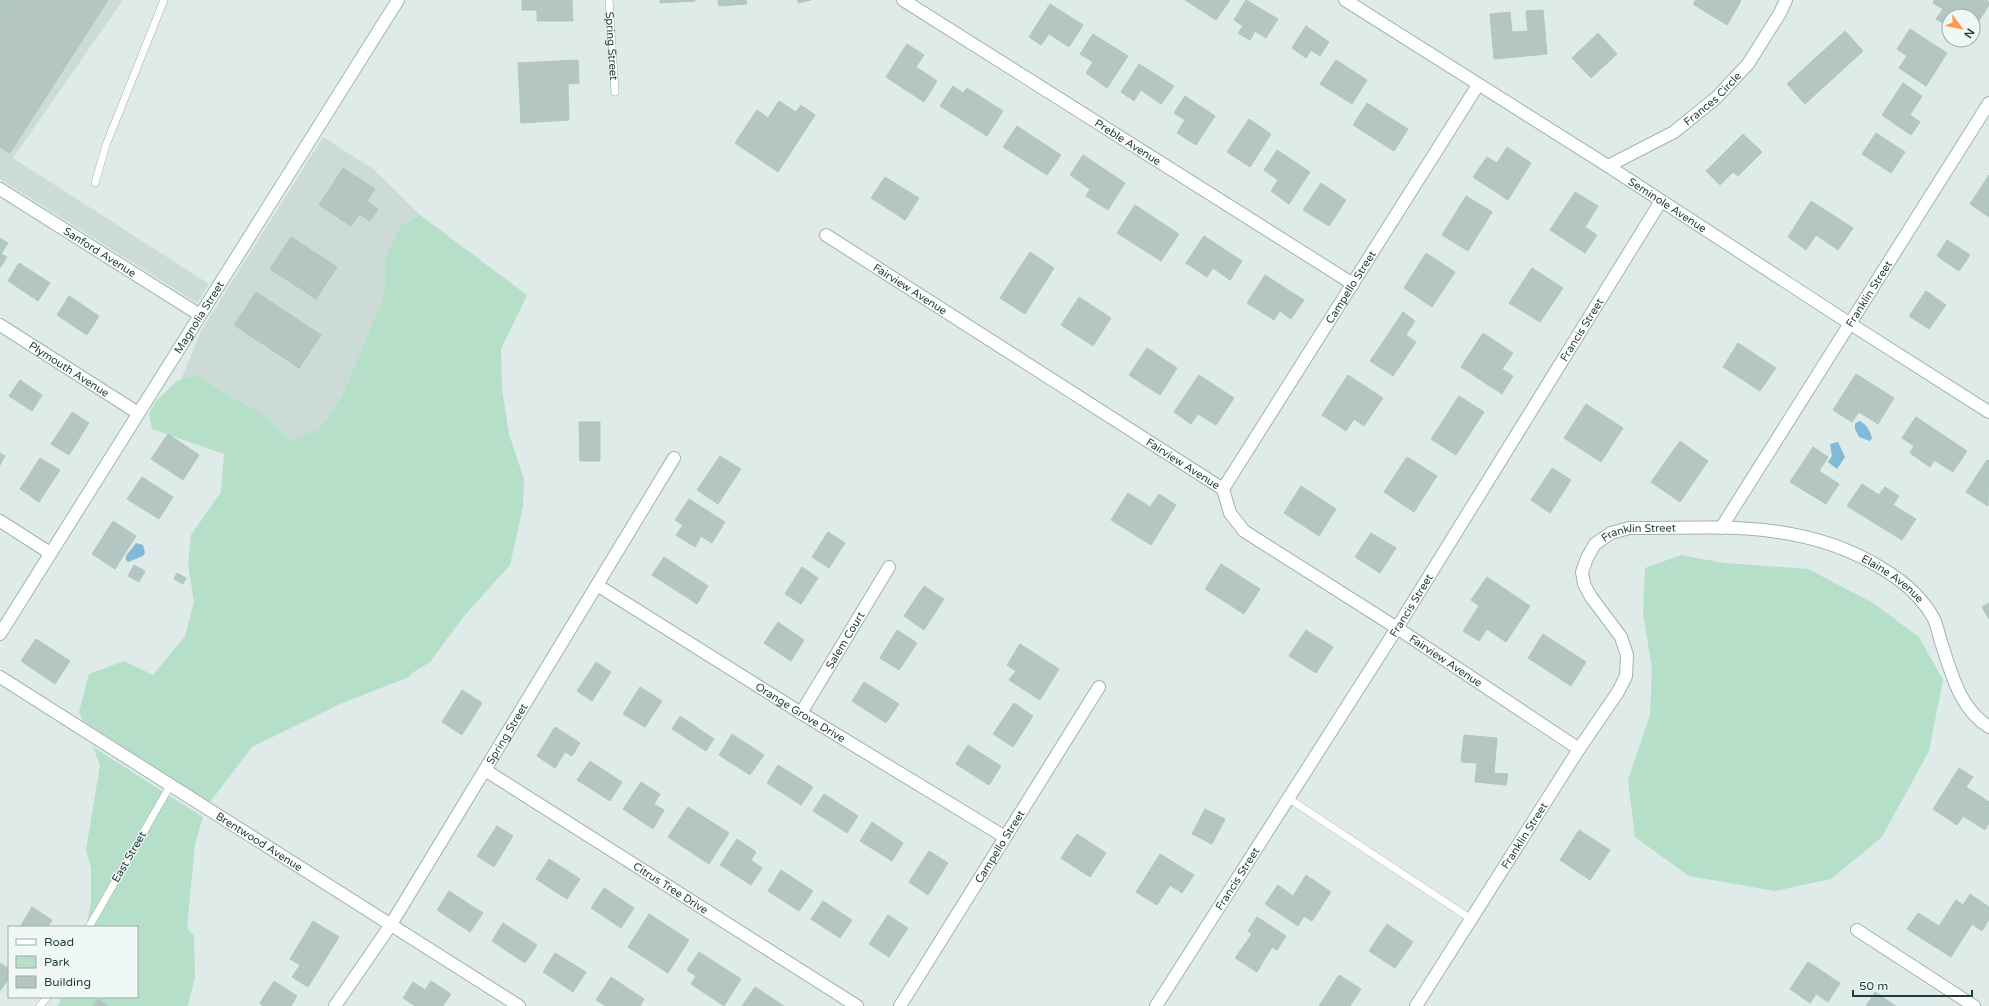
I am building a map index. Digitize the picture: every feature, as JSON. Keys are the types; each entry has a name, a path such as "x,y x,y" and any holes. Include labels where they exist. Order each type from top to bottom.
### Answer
{"street":[{"name":"Magnolia Street","path":"0,634 398,0"},
{"name":"Preble Avenue","path":"903,0 1353,284"},
{"name":"Seminole Avenue","path":"1345,0 1608,166 1989,412"},
{"name":"Frances Circle","path":"1608,166 1674,132 1716,98 1748,64 1780,13 1786,0"},
{"name":"Campello Street","path":"1223,489 1478,85"},
{"name":"Franklin Street","path":"1416,1006 1579,749 1618,692 1626,676 1627,655 1621,637 1584,584 1582,572 1586,558 1596,544 1611,533 1630,528 1721,528 1989,103"},
{"name":"Sanford Avenue","path":"0,189 200,315"},
{"name":"Francis Street","path":"1156,1006 1397,628 1661,201"},
{"name":"Fairview Avenue","path":"826,235 1223,489 1230,513 1244,531 1397,628 1579,749"},
{"name":"Plymouth Avenue","path":"0,325 138,414"},
{"name":"Spring Street","path":"336,1006 390,926 674,458"},
{"path":"0,521 50,553"},
{"name":"Elaine Avenue","path":"1721,528 1763,529 1796,534 1822,541 1835,545 1868,560 1897,577 1921,599 1934,620 1954,681 1963,701 1980,722 1989,727"},
{"name":"Salem Court","path":"800,713 889,567"},
{"name":"Orange Grove Drive","path":"597,585 800,713 1005,837"},
{"name":"Brentwood Avenue","path":"0,677 390,926 519,1006"},
{"name":"Campello Street","path":"900,1006 1099,687"},
{"name":"Citrus Tree Drive","path":"485,770 857,1006"},
{"path":"1857,930 1974,1006"}],"lane":[{"path":"95,183 108,137 164,0"},
{"name":"Spring Street","path":"609,0 615,92"},
{"name":"East Street","path":"90,926 170,786"},
{"path":"1288,798 1471,919"},
{"path":"40,1006 46,998"}],"shaded area":[{"path":"0,0 123,0 13,158 209,284 197,303 0,179"},
{"path":"323,137 373,169 420,215 401,225 385,258 384,295 342,396 319,429 290,440 267,417 195,375 181,380 201,331"}],"green space":[{"path":"420,215 527,295 501,349 502,389 509,434 524,479 523,506 510,565 464,616 430,662 412,673 409,677 340,704 252,747 210,802 83,721 79,712 89,674 124,661 153,675 185,636 194,602 188,564 191,535 221,492 224,454 152,429 149,413 157,400 177,381 195,375 267,417 290,440 319,429 342,396 384,295 385,258 401,225"},
{"path":"1681,555 1724,563 1808,569 1873,603 1919,637 1943,680 1929,751 1882,837 1831,879 1775,891 1689,876 1635,837 1628,780 1650,715 1652,668 1643,614 1645,568"},
{"path":"93,747 203,817 195,844 187,928 194,936 195,977 188,1006 57,1006 61,998 138,998 138,926 86,926 91,903 91,868 86,850 100,765"}],"water":[{"path":"1859,421 1869,430 1872,438 1870,441 1859,437 1855,429 1855,424"},
{"path":"1838,442 1845,457 1837,469 1828,462 1832,456 1830,444"},
{"path":"136,543 143,545 145,553 143,556 128,562 126,560 126,556"}],"building":[{"path":"0,0 108,0 10,153 0,147"},
{"path":"522,0 572,0 573,21 537,21 537,10 522,10"},
{"path":"660,0 695,0 695,1 660,3"},
{"path":"718,0 746,0 747,4 719,6"},
{"path":"798,0 811,0 798,3"},
{"path":"1185,0 1230,0 1216,20"},
{"path":"1246,0 1278,19 1266,38 1255,31 1250,40 1238,33 1243,26 1234,20"},
{"path":"1696,0 1741,1 1727,25 1693,4"},
{"path":"1934,0 1986,0 1989,2 1989,5 1981,18 1981,8 1941,8 1933,3"},
{"path":"1050,4 1083,25 1069,47 1049,34 1041,45 1029,37"},
{"path":"1543,10 1547,54 1494,59 1490,14 1510,12 1512,32 1528,31 1526,11"},
{"path":"1941,12 1941,22 1936,19"},
{"path":"1306,26 1329,42 1320,56 1311,50 1306,58 1292,48"},
{"path":"1910,29 1947,53 1926,86 1899,68 1907,56 1897,49"},
{"path":"1845,31 1863,51 1805,104 1787,84"},
{"path":"1598,33 1617,54 1591,78 1572,58"},
{"path":"1093,34 1128,56 1107,88 1086,73 1093,62 1080,54"},
{"path":"907,44 924,55 916,67 937,81 924,102 886,77"},
{"path":"578,60 579,83 568,84 569,120 521,123 518,63"},
{"path":"1336,60 1367,80 1352,104 1320,84"},
{"path":"1139,64 1174,86 1161,104 1141,90 1134,101 1121,92"},
{"path":"1903,83 1922,96 1910,115 1920,122 1911,135 1882,115"},
{"path":"953,86 963,93 967,88 1003,111 987,136 940,106"},
{"path":"1185,96 1215,116 1196,145 1177,133 1185,120 1174,113"},
{"path":"779,101 796,112 801,105 815,115 778,172 735,143 757,110 768,118"},
{"path":"1367,103 1408,129 1394,151 1353,125"},
{"path":"1249,119 1271,134 1250,167 1227,152"},
{"path":"1017,126 1061,155 1047,175 1003,147"},
{"path":"1876,133 1905,152 1891,173 1862,154"},
{"path":"1743,134 1762,152 1738,176 1733,172 1720,185 1706,171"},
{"path":"1507,147 1531,163 1508,200 1473,177 1487,157 1497,163"},
{"path":"1277,150 1310,172 1289,204 1271,191 1278,180 1264,170"},
{"path":"1083,155 1125,183 1108,210 1086,196 1090,189 1070,175"},
{"path":"343,168 375,189 367,201 378,209 370,221 359,214 351,226 319,205"},
{"path":"1989,175 1989,217 1970,204"},
{"path":"885,177 919,198 905,220 871,198"},
{"path":"1321,183 1346,200 1329,226 1303,210"},
{"path":"1575,192 1598,206 1585,227 1597,235 1585,253 1550,230"},
{"path":"1466,196 1492,212 1468,251 1442,235"},
{"path":"1811,201 1853,228 1838,250 1816,235 1806,250 1788,237"},
{"path":"1135,205 1179,234 1161,261 1117,233"},
{"path":"1204,236 1242,261 1230,280 1213,268 1207,277 1186,263"},
{"path":"291,237 337,267 316,299 270,269"},
{"path":"0,238 8,243 1,254 7,257 0,268"},
{"path":"1947,240 1970,255 1959,271 1937,256"},
{"path":"1030,252 1054,268 1025,314 1000,298"},
{"path":"1426,253 1455,272 1432,307 1404,288"},
{"path":"19,263 50,283 38,301 8,281"},
{"path":"1532,268 1563,288 1540,322 1509,303"},
{"path":"1265,275 1304,300 1291,319 1280,311 1274,320 1247,303"},
{"path":"1926,291 1946,305 1929,329 1909,316"},
{"path":"256,292 321,335 299,368 234,325"},
{"path":"69,296 99,316 87,335 57,315"},
{"path":"1079,297 1111,318 1093,346 1061,325"},
{"path":"1403,312 1415,321 1406,335 1416,342 1393,376 1370,361"},
{"path":"1483,333 1513,353 1502,369 1513,376 1502,394 1461,367"},
{"path":"1738,343 1776,368 1760,391 1723,367"},
{"path":"1147,348 1177,368 1160,395 1129,375"},
{"path":"1856,374 1894,398 1878,424 1859,412 1852,422 1833,410"},
{"path":"1199,375 1234,398 1216,425 1198,414 1191,424 1174,412"},
{"path":"1348,375 1383,398 1364,426 1354,419 1346,431 1322,415"},
{"path":"20,380 42,395 32,411 9,396"},
{"path":"1459,396 1484,412 1456,455 1431,439"},
{"path":"1586,404 1623,428 1601,462 1564,438"},
{"path":"72,412 89,423 69,455 51,444"},
{"path":"1916,417 1967,451 1953,472 1934,460 1930,467 1910,453 1914,446 1902,438"},
{"path":"579,422 600,422 600,461 580,461"},
{"path":"168,434 199,455 183,480 151,459"},
{"path":"1680,441 1708,461 1680,502 1651,482"},
{"path":"1813,447 1828,457 1819,471 1839,484 1826,504 1790,482"},
{"path":"0,453 5,456 0,465"},
{"path":"720,456 741,469 718,504 697,490"},
{"path":"1407,457 1437,476 1414,512 1384,492"},
{"path":"40,458 60,470 39,502 20,489"},
{"path":"1987,460 1989,461 1988,506 1966,492"},
{"path":"1552,468 1571,480 1550,513 1531,500"},
{"path":"142,477 173,497 159,519 127,499"},
{"path":"1862,484 1879,495 1885,487 1899,496 1893,505 1916,519 1902,540 1847,506"},
{"path":"1301,486 1336,509 1319,536 1284,513"},
{"path":"1128,493 1150,507 1159,494 1176,505 1151,545 1111,520"},
{"path":"689,499 725,522 712,543 701,536 695,547 676,535 683,525 675,520"},
{"path":"113,521 136,536 115,569 92,554"},
{"path":"828,532 845,543 829,568 812,557"},
{"path":"1371,533 1396,548 1380,573 1355,557"},
{"path":"664,557 708,586 697,604 652,575"},
{"path":"1221,564 1260,589 1244,614 1205,589"},
{"path":"134,565 145,571 139,582 128,576"},
{"path":"802,567 818,578 801,604 785,594"},
{"path":"177,573 186,578 183,584 174,579"},
{"path":"1487,577 1530,606 1506,642 1487,629 1479,641 1463,631 1479,606 1471,600"},
{"path":"924,586 944,599 924,630 904,616"},
{"path":"1989,603 1989,619 1982,607"},
{"path":"778,622 804,640 791,661 764,643"},
{"path":"897,630 917,643 899,670 880,658"},
{"path":"1306,630 1333,647 1316,673 1289,656"},
{"path":"1543,634 1586,662 1571,686 1528,658"},
{"path":"36,639 70,661 55,684 21,661"},
{"path":"1020,644 1059,669 1040,700 1009,680 1016,671 1007,665"},
{"path":"596,662 611,672 592,701 577,691"},
{"path":"864,682 899,704 886,723 852,701"},
{"path":"640,687 662,701 645,727 623,714"},
{"path":"462,690 482,703 462,735 442,722"},
{"path":"1014,703 1033,716 1013,747 993,734"},
{"path":"680,716 714,739 706,751 672,729"},
{"path":"555,727 580,743 572,756 565,752 555,768 537,756"},
{"path":"732,734 764,755 750,775 719,755"},
{"path":"1464,735 1497,738 1494,773 1508,774 1506,785 1475,782 1477,763 1461,762"},
{"path":"968,745 1001,766 989,785 956,764"},
{"path":"590,761 622,782 610,801 577,780"},
{"path":"778,765 813,787 801,805 767,783"},
{"path":"1959,768 1973,777 1966,787 1989,802 1989,823 1985,830 1963,816 1957,825 1933,809"},
{"path":"641,782 660,794 654,804 664,810 653,829 623,809"},
{"path":"824,794 858,816 847,833 813,811"},
{"path":"688,807 729,833 709,864 668,837"},
{"path":"1205,809 1225,819 1212,844 1192,834"},
{"path":"872,822 903,843 892,861 860,841"},
{"path":"497,826 513,836 494,867 477,856"},
{"path":"1579,830 1610,850 1590,880 1560,860"},
{"path":"1077,834 1106,853 1090,877 1061,858"},
{"path":"737,839 756,852 751,860 762,868 751,885 720,865"},
{"path":"929,851 948,863 928,895 909,882"},
{"path":"1160,854 1194,875 1182,893 1170,885 1157,905 1136,892"},
{"path":"549,859 580,879 567,899 536,879"},
{"path":"781,870 813,891 799,911 768,891"},
{"path":"1306,875 1331,892 1312,921 1304,916 1298,926 1265,904 1278,885 1293,896"},
{"path":"604,888 634,908 621,928 591,908"},
{"path":"449,891 483,913 470,932 437,910"},
{"path":"1970,894 1989,907 1989,919 1982,931 1972,924 1951,957 1907,929 1918,913 1939,926 1956,900 1963,905"},
{"path":"823,901 852,920 840,938 811,919"},
{"path":"32,907 52,920 49,926 21,926"},
{"path":"649,914 689,940 668,973 628,947"},
{"path":"888,915 908,928 889,957 869,944"},
{"path":"1257,917 1286,936 1277,950 1272,947 1257,972 1235,958 1252,934 1248,931"},
{"path":"313,921 339,937 308,987 292,977 300,965 290,959"},
{"path":"503,923 537,945 525,963 492,941"},
{"path":"1387,924 1413,942 1395,968 1369,951"},
{"path":"699,952 741,979 724,1006 691,984 696,976 687,970"},
{"path":"555,953 586,972 573,992 543,972"},
{"path":"1808,962 1840,983 1828,1002 1816,994 1810,1003 1790,989"},
{"path":"0,963 8,968 8,979 0,991"},
{"path":"1339,975 1361,989 1350,1006 1319,1006"},
{"path":"611,977 644,999 640,1006 606,1006 596,1000"},
{"path":"274,981 297,996 291,1006 263,1006 260,1003"},
{"path":"431,981 451,994 443,1006 415,1006 403,998 413,982 425,990"},
{"path":"755,987 784,1006 742,1006"},
{"path":"1875,992 1896,1006 1866,1006"},
{"path":"98,999 108,1006 93,1006"}]}
